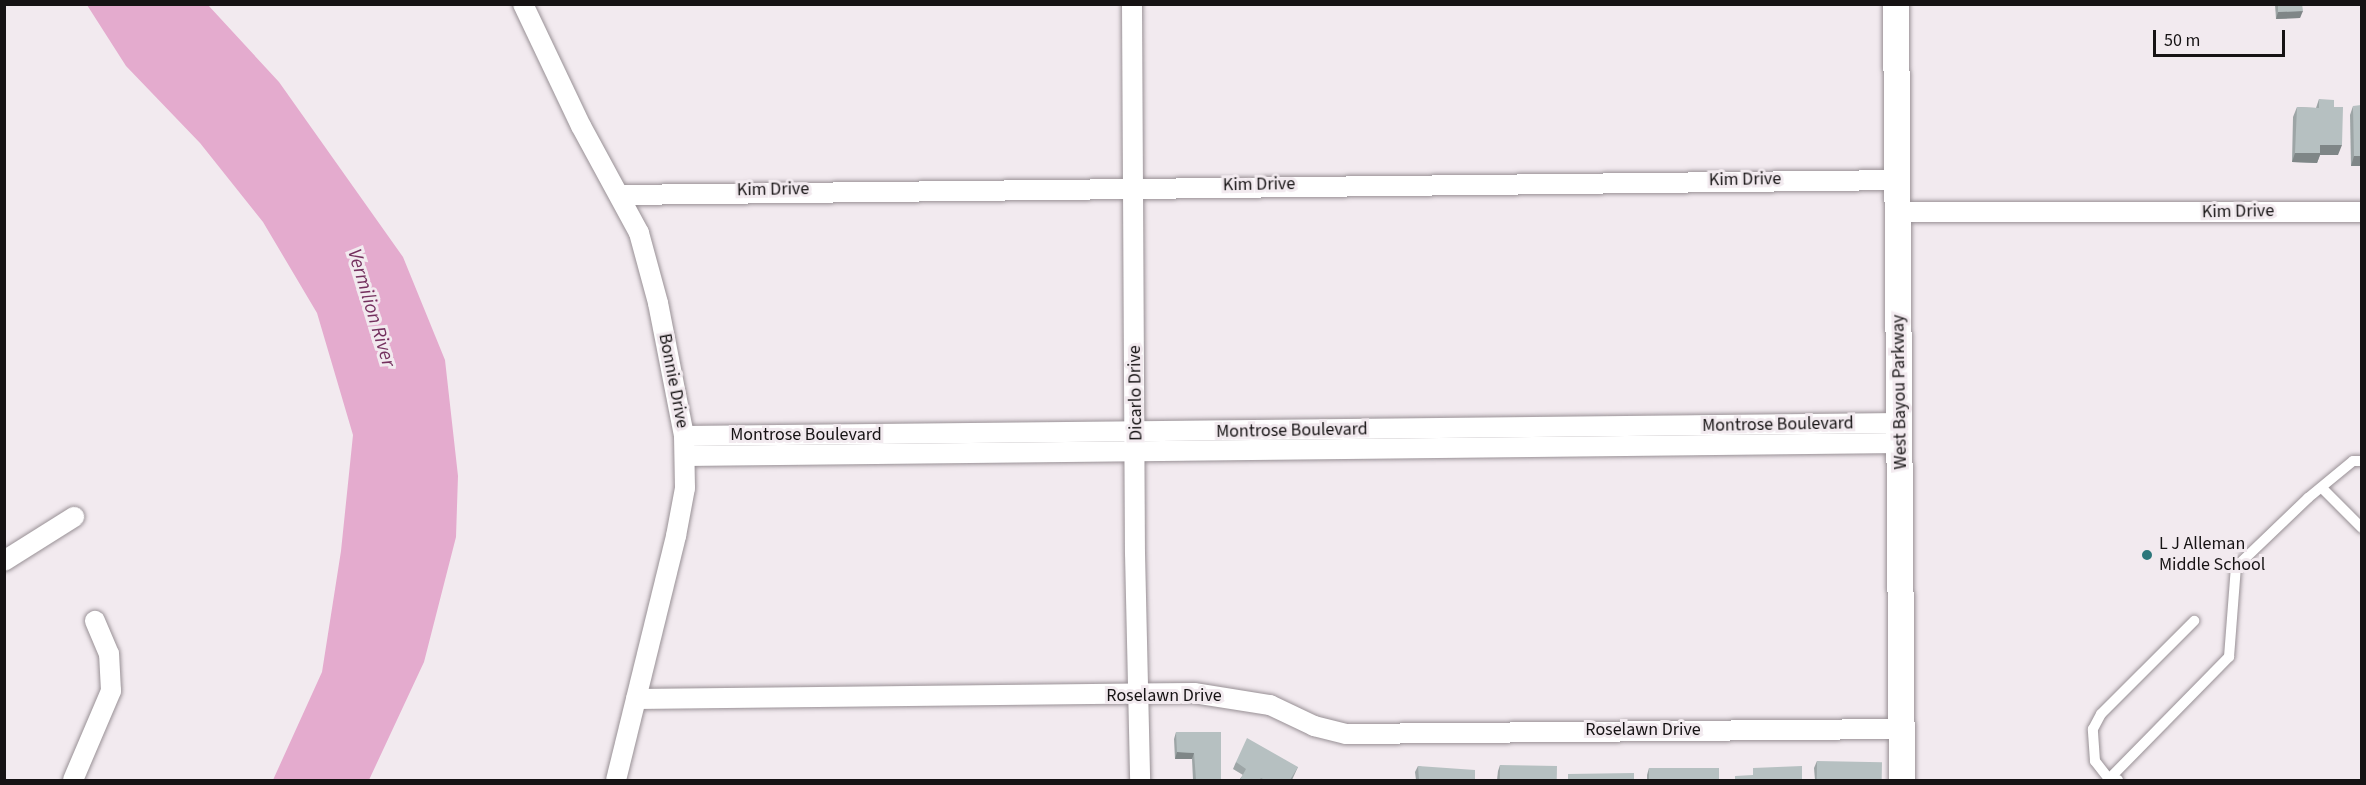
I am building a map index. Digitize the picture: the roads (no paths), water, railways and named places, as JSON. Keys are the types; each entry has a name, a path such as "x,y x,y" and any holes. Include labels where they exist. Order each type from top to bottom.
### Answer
{"street":[{"name":"Bonnie Drive","path":"523,4 581,126 620,195 648,261 684,446 685,488 676,536 616,780"},
{"name":"Dicarlo Drive","path":"1132,4 1140,780"},
{"name":"West Bayou Parkway","path":"1896,4 1902,780"},
{"name":"Kim Drive","path":"620,195 1134,187 1897,180"},
{"name":"Kim Drive","path":"1899,212 2361,212"},
{"name":"Montrose Boulevard","path":"684,446 1901,433"},
{"path":"4,561 74,517"},
{"path":"73,780 111,691 109,654 95,621"},
{"name":"Roselawn Drive","path":"636,699 1194,693 1245,698 1346,734 1902,729"}],"lane":[{"path":"2194,621 2101,714 2093,729 2095,761 2112,780 2229,657 2236,567 2308,498 2323,489 2353,461 2361,461"},
{"path":"2323,489 2361,528"}],"water":[{"name":"Vermilion River","path":"87,5 208,5 279,82 403,257 445,360 458,476 456,537 424,662 369,780 273,780 322,672 341,551 353,435 317,313 263,222 200,143 126,66"}],"place":[{"name":"L J Alleman Middle School","path":"2147,555"}]}
